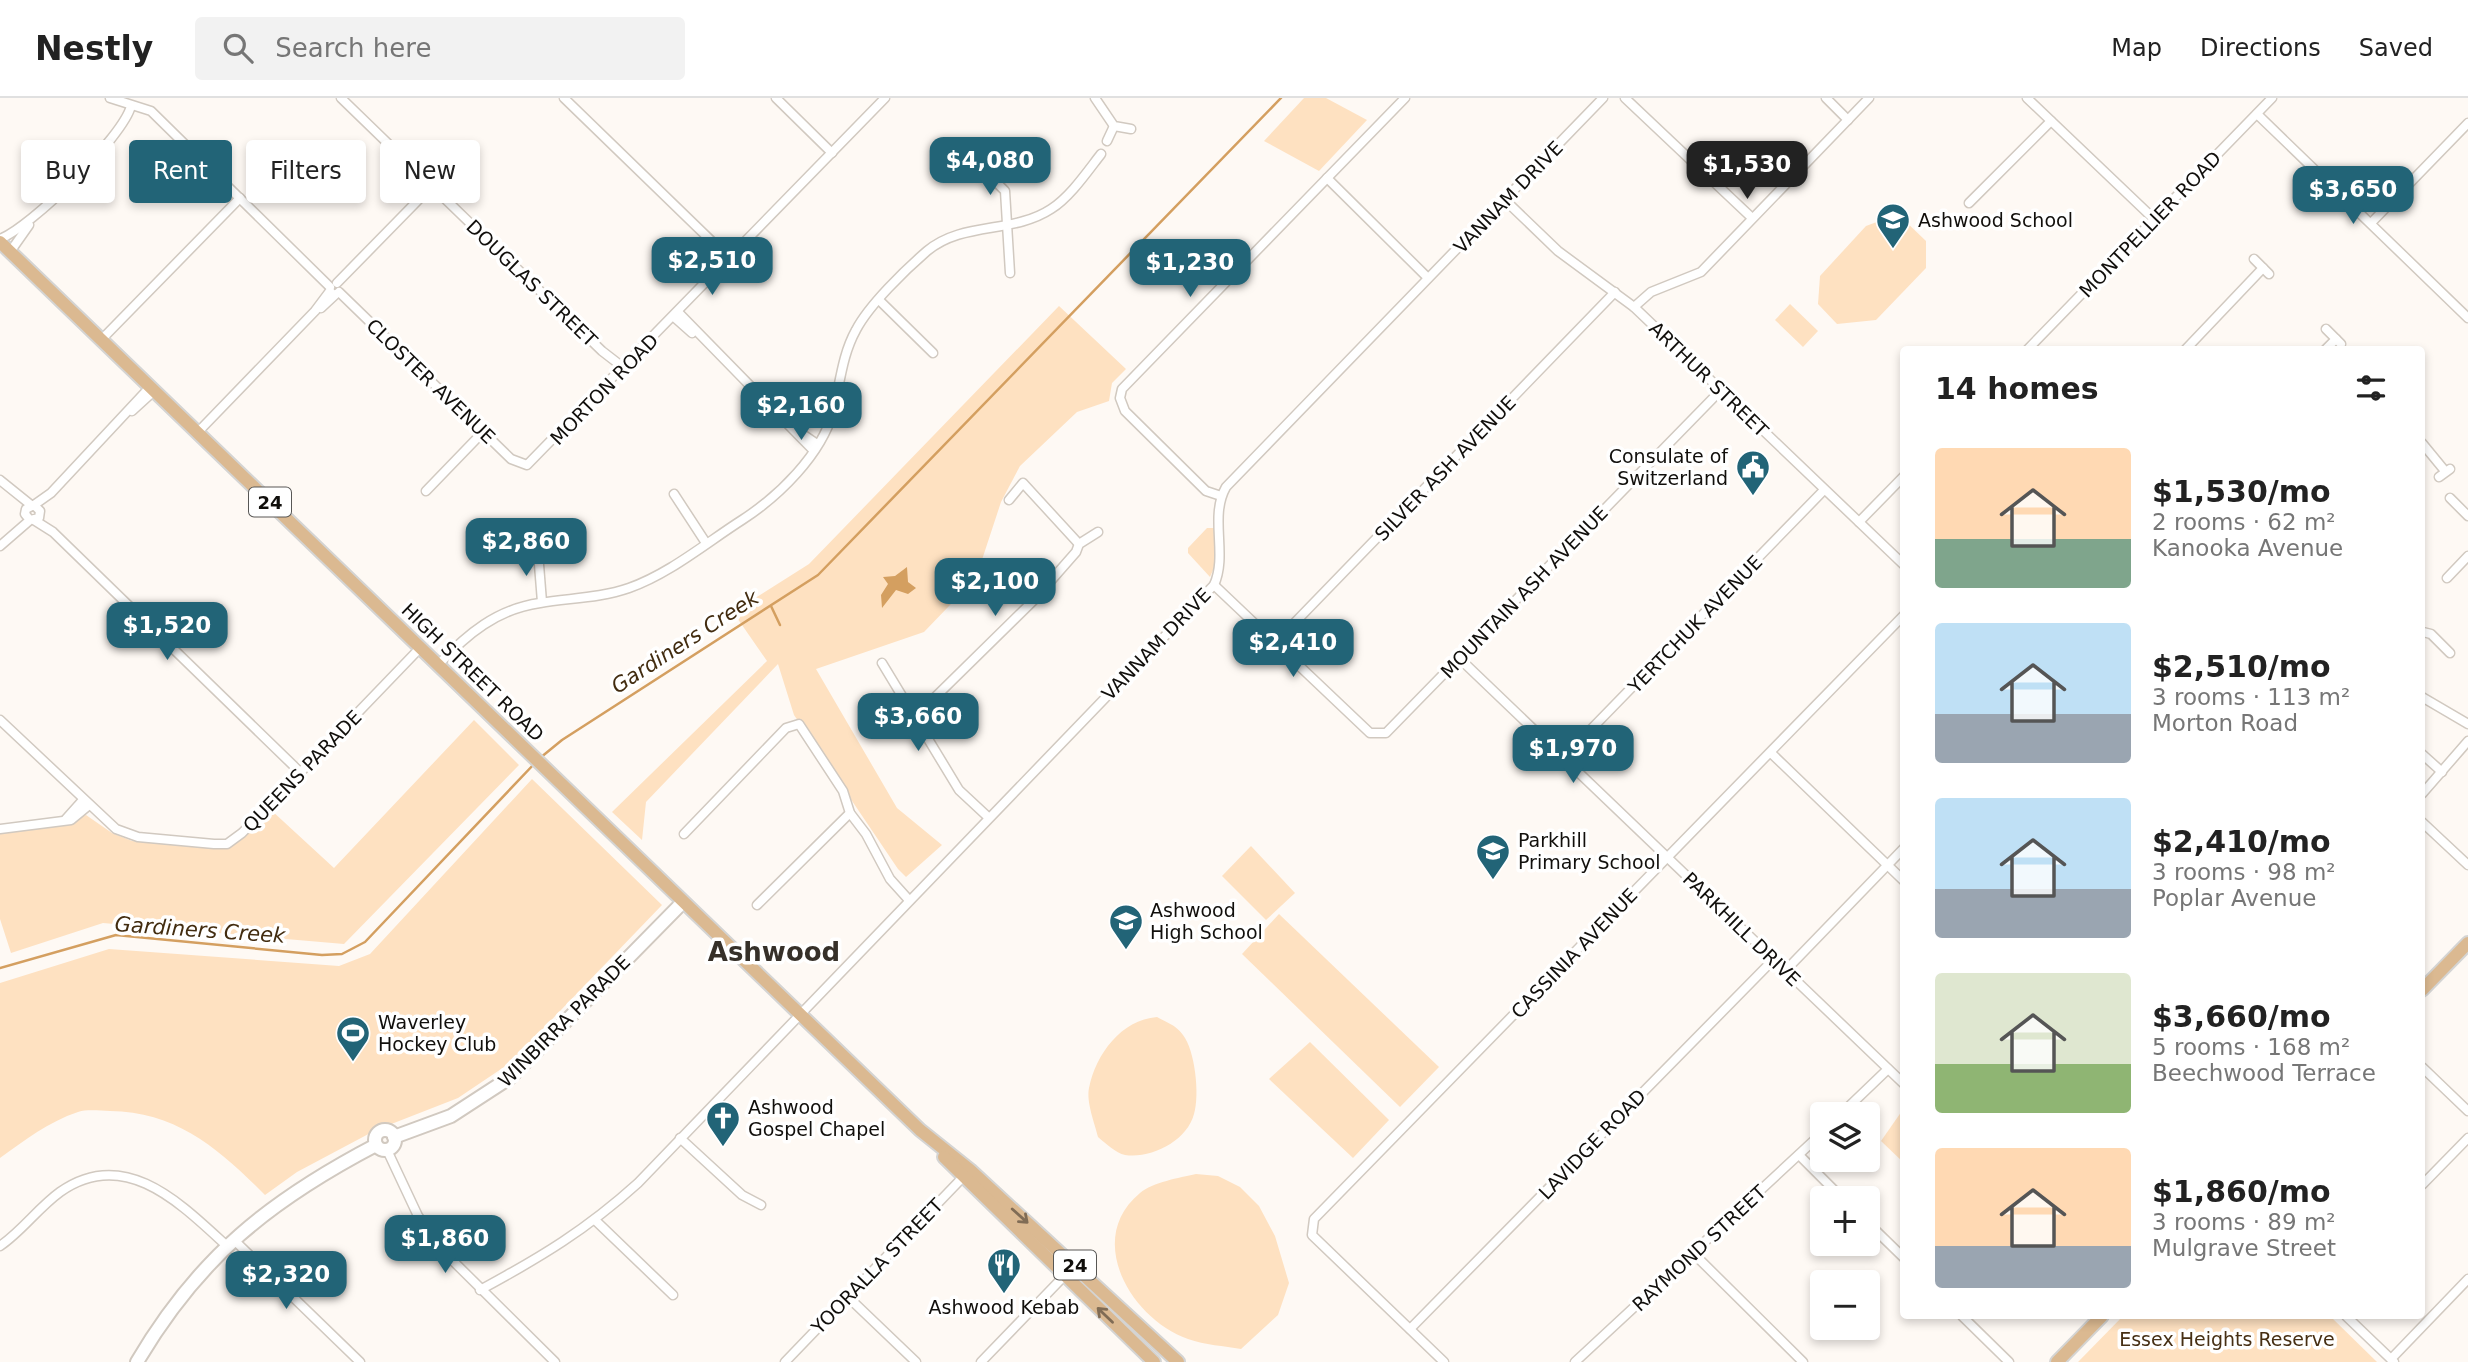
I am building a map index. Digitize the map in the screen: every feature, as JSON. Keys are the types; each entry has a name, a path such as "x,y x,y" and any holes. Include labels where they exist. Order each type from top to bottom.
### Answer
{"main road":[{"name":"HIGH STREET ROAD","path":"0,241 966,1174 1064,1276 1154,1362"},
{"path":"2425,987 2468,943"},
{"name":"HIGH STREET ROAD","path":"966,1174 1074,1265 1178,1362"},
{"path":"2057,1362 2099,1319"}],"street":[{"name":"CLOSTER AVENUE","path":"110,98 151,111 511,459 524,465"},
{"name":"DOUGLAS STREET","path":"341,98 384,140"},
{"path":"564,98 729,258"},
{"path":"776,98 832,153"},
{"name":"MORTON ROAD","path":"524,465 536,459 885,98"},
{"path":"1096,98 1114,126 1131,129"},
{"path":"1221,496 1206,491 1125,411 1120,398 1122,389 1405,98"},
{"name":"VANNAM DRIVE","path":"480,1290 548,1254 596,1221 680,1138 1214,585 1219,569 1221,496 1603,98"},
{"path":"1625,98 1751,218"},
{"path":"1826,98 1848,120"},
{"path":"1634,307 1651,292 1700,272 1869,98"},
{"path":"2026,98 2155,220"},
{"name":"MONTPELLIER ROAD","path":"2032,346 2272,98"},
{"path":"10,252 32,220 121,129 131,106"},
{"path":"2257,114 2468,318"},
{"path":"1969,203 2051,121"},
{"path":"2371,223 2468,123"},
{"path":"1107,141 1114,126"},
{"path":"438,665 483,624 516,609 542,602 623,590 651,578 773,495 815,447 832,414 847,349 857,327 879,300 928,250 961,232 1009,223 1052,208 1101,155"},
{"path":"981,167 1005,191 1010,273"},
{"path":"1327,178 1429,278"},
{"path":"102,339 240,198"},
{"name":"ARTHUR STREET","path":"1506,201 1558,251 1634,307 1900,561"},
{"path":"198,432 316,311 416,203"},
{"name":"DOUGLAS STREET","path":"450,203 622,370"},
{"path":"0,241 32,220"},
{"path":"2189,346 2266,271 2254,259"},
{"name":"SILVER ASH AVENUE","path":"1275,643 1615,292"},
{"path":"879,300 933,353"},
{"path":"676,314 815,447"},
{"path":"2326,329 2339,341 2331,346"},
{"path":"0,546 153,388"},
{"name":"MOUNTAIN ASH AVENUE","path":"1275,643 1370,733 1386,733 1720,391"},
{"path":"426,491 484,432"},
{"path":"2425,447 2445,472"},
{"path":"0,480 300,772"},
{"path":"1859,522 1900,480"},
{"path":"1009,500 1023,482 1079,544"},
{"name":"YERTCHUK AVENUE","path":"1564,757 1824,489"},
{"path":"674,494 706,543"},
{"path":"2449,498 2468,516"},
{"path":"916,724 922,710 1033,601 1076,552 1079,544 1098,532"},
{"path":"538,552 542,602"},
{"path":"2447,578 2468,556"},
{"path":"1214,585 1275,643"},
{"name":"CASSINIA AVENUE","path":"1410,1329 1312,1235 1314,1219 1900,619"},
{"path":"2425,633 2431,634 2450,653"},
{"name":"QUEENS PARADE","path":"0,720 108,824 130,835 227,844 242,833 420,648"},
{"name":"PARKHILL DRIVE","path":"1459,658 1900,1080"},
{"path":"882,663 916,724 959,790 988,817"},
{"path":"2425,699 2468,724"},
{"path":"684,834 786,728 800,724 843,791 850,813 866,834 890,879 908,899"},
{"path":"2425,791 2468,741"},
{"path":"1771,753 1900,877"},
{"path":"2425,757 2442,772"},
{"path":"0,829 75,818 85,803"},
{"path":"757,905 850,813"},
{"path":"2425,825 2468,865"},
{"path":"1786,970 1900,852"},
{"name":"WINBIRRA PARADE","path":"382,1148 375,1138 379,1132 386,1130 394,1137 451,1116 511,1077 683,902"},
{"name":"LAVIDGE ROAD","path":"1410,1329 1774,959"},
{"path":"1854,1102 1888,1069"},
{"path":"2425,1070 2468,1111"},
{"path":"680,1138 742,1195 761,1205"},
{"path":"2425,1182 2468,1138"},
{"name":"RAYMOND STREET","path":"1575,1362 1810,1144"},
{"path":"138,1362 163,1318 230,1243 276,1203 314,1178 382,1148 418,1216 447,1255 555,1362"},
{"path":"1799,1155 1830,1186"},
{"name":"YOORALLA STREET","path":"785,1362 966,1174"},
{"path":"0,1246 60,1192 91,1178 127,1176 162,1189 230,1243 360,1362"},
{"path":"596,1221 673,1295"},
{"path":"1880,1235 1900,1254"},
{"path":"1694,1254 1803,1362"},
{"path":"981,1362 1074,1265"},
{"path":"2349,1319 2392,1360 2468,1279"},
{"path":"847,1296 916,1362"},
{"path":"1965,1319 2009,1362"},
{"path":"1410,1329 1444,1362"}],"green space":[{"path":"1304,98 1326,98 1367,120 1319,171 1264,141"},
{"path":"1890,217 1904,220 1926,241 1926,268 1876,320 1837,324 1818,304 1820,276 1866,226"},
{"path":"1790,304 1818,331 1803,347 1775,320"},
{"path":"1059,306 1126,369 1112,383 1109,401 1077,412 1020,466 1001,502 976,578 924,632 816,669 897,808 942,845 906,877 898,869 794,715 778,664 646,802 642,840 612,812 767,661 733,612 809,564"},
{"path":"1207,528 1214,528 1214,568 1210,577 1188,553 1188,548"},
{"path":"474,720 519,765 344,944 103,923 11,953 0,919 0,833 62,824 86,815 112,833 132,841 223,849 240,841 271,810 334,868"},
{"path":"532,779 662,905 510,1063 458,1098 376,1130 297,1172 265,1195 231,1163 196,1136 157,1118 134,1113 94,1110 78,1112 47,1126 0,1158 0,983 109,949 339,966 370,954"},
{"path":"1251,846 1295,893 1266,920 1222,876"},
{"path":"1279,914 1439,1067 1400,1107 1242,954"},
{"path":"1157,1017 1177,1028 1191,1051 1196,1106 1190,1124 1176,1140 1146,1154 1125,1155 1098,1137 1088,1094 1092,1075 1104,1051 1122,1032 1132,1025"},
{"path":"1310,1042 1389,1120 1353,1158 1269,1079"},
{"path":"1900,1114 1900,1159 1881,1141"},
{"path":"1196,1174 1218,1176 1240,1187 1259,1206 1275,1236 1289,1283 1278,1315 1241,1349 1194,1341 1167,1329 1133,1296 1122,1276 1116,1254 1116,1232 1124,1212 1140,1193 1159,1183"},
{"name":"Essex Heights Reserve","path":"2120,1319 2333,1319 2377,1362 2078,1362"}],"shaded area":[{"path":"907,567 908,582 916,588 908,594 896,590 882,608 881,595 888,584 883,577 895,576"}],"waterway":[{"name":"Gardiners Creek","path":"540,758 562,740 818,575 1281,98"},
{"path":"771,606 780,625"},
{"name":"Gardiners Creek","path":"0,968 116,935 322,955 342,954 365,942 535,763"}],"place":[{"name":"Ashwood School","path":"1893,250"},
{"name":"Consulate of Switzerland","path":"1753,497"},
{"name":"Parkhill Primary School","path":"1493,881"},
{"name":"Ashwood High School","path":"1126,951"},
{"name":"Waverley Hockey Club","path":"353,1063"},
{"name":"Ashwood Gospel Chapel","path":"723,1148"},
{"name":"Ashwood Kebab","path":"1004,1295"}],"district":[{"name":"Ashwood","path":"774,952"}]}
